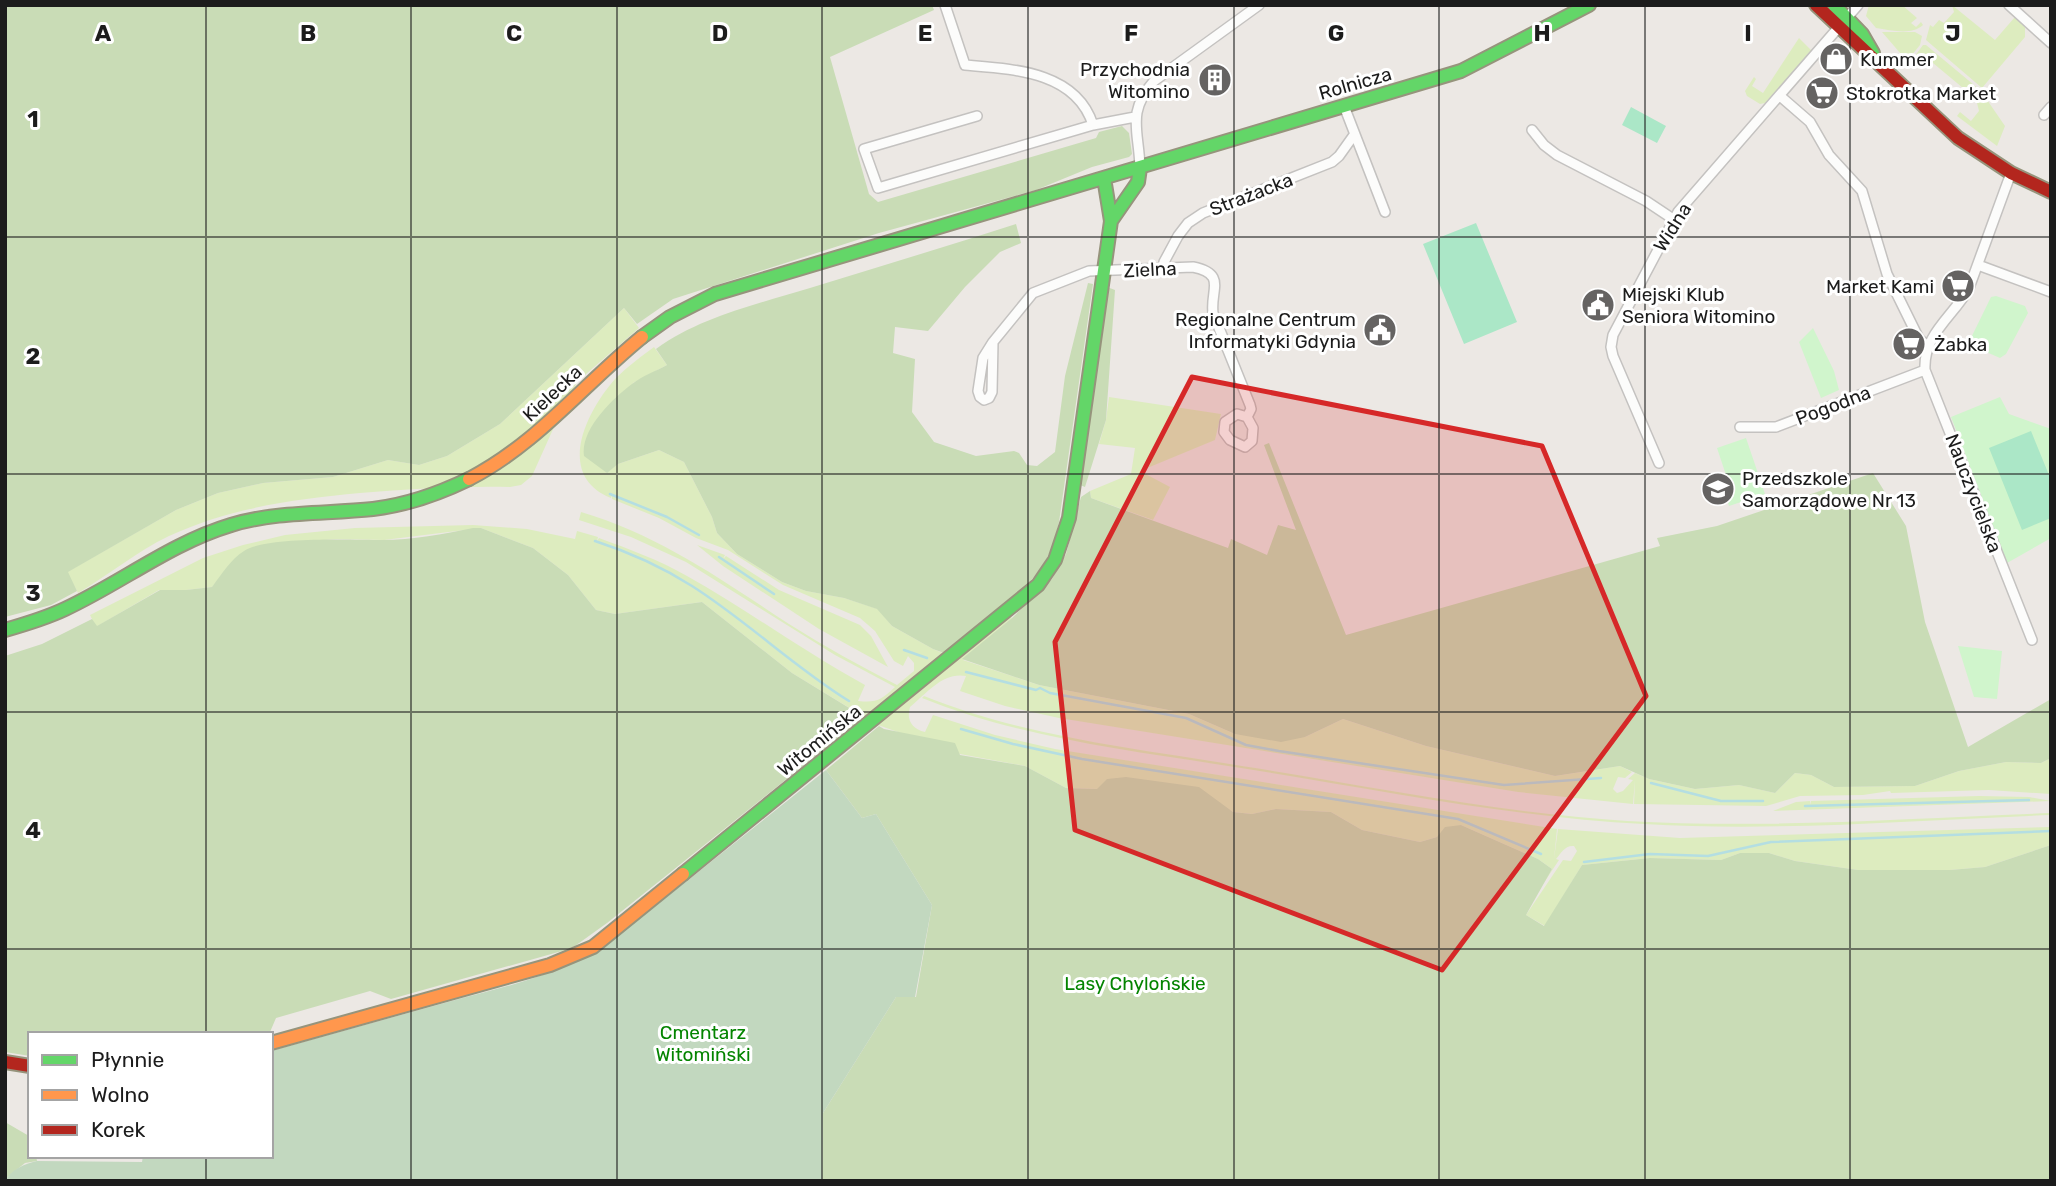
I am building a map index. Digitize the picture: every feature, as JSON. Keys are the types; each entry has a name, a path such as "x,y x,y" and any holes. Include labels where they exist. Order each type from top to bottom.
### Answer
{"main road":[{"name":"Rolnicza","path":"1122,173 1469,68 1589,5"},
{"path":"1816,5 1844,24 1876,59 1958,138 2011,173 2051,192"},
{"path":"1834,5 1844,24"},
{"name":"Witomińska","path":"1111,221 1138,182 1140,168"},
{"name":"Kielecka","path":"5,630 62,612 185,543 229,526 275,516 392,506 422,498 481,474 540,432 649,331 673,315 715,294 1122,173"},
{"name":"Witomińska","path":"273,1042 550,965 593,947 1038,585 1055,561 1067,527 1111,221 1104,178"},
{"path":"5,1062 28,1066"}],"street":[{"path":"946,5 965,65 1014,69 1051,79 1086,109 1093,125"},
{"path":"1140,168 1140,145 1135,117 1144,92 1154,81 1259,5"},
{"name":"Widna","path":"1659,463 1619,369 1611,343 1673,219 1858,5"},
{"path":"2008,5 2051,43"},
{"path":"1780,96 1810,122 1829,155 1862,191 1887,274 1919,339 1928,346"},
{"path":"1344,106 1385,212"},
{"path":"2044,115 2051,107"},
{"path":"977,116 864,149 878,188 1093,125 1135,117"},
{"path":"1532,130 1544,145 1557,155 1646,201 1673,219"},
{"name":"Strażacka","path":"1163,268 1173,244 1188,223 1203,213 1332,162 1354,135"},
{"name":"Nauczycielska","path":"2011,173 1961,304 1935,331 1924,359 1925,370 2032,640"},
{"path":"1978,265 2051,292"},
{"name":"Zielna","path":"993,342 992,392 989,398 984,400 978,391 983,358 993,342 1033,293 1089,271 1202,269 1214,279 1216,288 1213,313 1251,405 1247,417"},
{"name":"Pogodna","path":"1740,426 1776,427 1925,370"}],"highlighted area":[{"path":"1192,377 1542,446 1646,696 1442,970 1075,830 1055,642"}],"green space":[{"path":"5,5 932,5 934,10 830,57 869,194 878,202 1096,138 1099,132 1122,126 1129,133 1132,154 1036,190 879,233 673,299 637,324 624,308 500,424 447,456 419,465 388,460 333,477 263,483 218,493 176,510 68,572 77,591 51,605 5,617"},
{"path":"1869,5 1902,5 1917,18 1911,23 1916,27 1921,22 1923,25 1907,31 1876,28 1866,16"},
{"path":"1952,5 1995,40 2015,17 2025,27 2025,37 1982,88 1926,40 1930,25 1933,27 1939,20 1944,23 1954,12"},
{"path":"1882,32 1915,32 1922,36 1920,45 1907,61"},
{"path":"1799,38 1812,51 1765,103 1760,104 1747,96 1745,91 1754,77 1756,79 1752,86 1763,93"},
{"path":"1923,45 1980,90 1969,102 1965,99 1969,93 1921,53 1909,64"},
{"path":"1983,94 2005,126 1997,146 1957,116 1960,112 1971,121 1979,111 1977,103"},
{"path":"1631,107 1666,126 1657,143 1622,125"},
{"path":"1476,223 1517,322 1464,344 1423,244"},
{"path":"1016,224 1021,243 1000,252 965,287 928,331 895,327 893,353 915,359 912,412 934,442 976,456 1014,451 1019,453 1027,465 1037,466 1055,452 1065,376 1088,283 1093,284 1059,522 1051,549 1038,572 1014,598 944,653 892,626 877,609 782,582 737,554 717,533 712,517 684,462 659,450 618,464 607,473 584,456 587,436 599,416 632,384 667,365 656,349 691,328 730,312"},
{"path":"1107,287 1115,290 1106,420 1085,487 1080,485"},
{"path":"1996,296 2025,306 2028,313 2006,354 2000,358 1968,344 1991,297"},
{"path":"624,308 639,328 578,381 563,407 532,476 521,485 360,493 263,506 215,518 169,536 78,593 67,572 176,510 218,493 263,483 333,477 388,460 419,465 447,456 500,424"},
{"path":"1813,328 1834,371 1839,390 1821,398 1799,342"},
{"path":"654,347 667,365 633,383 606,473 618,464 659,450 684,462 712,517 717,533 737,554 782,582 806,591 844,598 878,609 892,626 945,654 866,718 792,673 702,602 615,614 596,610 568,575 533,548 481,528 384,540 296,542 234,560 212,587 159,590 96,627 90,615 203,558 285,535 355,528 473,525 527,529 575,539 577,531 598,537 597,541 599,538 655,560 710,589 865,685 858,701 882,698 895,687 835,655 686,562 631,537 579,520 581,512 663,546 714,575 815,640 897,685 914,671 914,663 908,656 903,666 894,661 875,631 860,618 783,585 728,550 696,538 594,488 584,474 580,458 581,441 587,424 605,391 616,378"},
{"path":"1109,397 1221,414 1215,440 1140,471 1170,487 1153,520 1091,498 1090,491 1131,474 1135,448 1099,444"},
{"path":"2000,397 2009,414 2051,429 2051,538 2007,563 1951,417"},
{"path":"2031,431 2051,480 2051,518 2022,530 1989,448"},
{"path":"1746,438 1765,494 1729,506 1724,490 1730,487 1717,448"},
{"path":"1269,443 1346,635 1660,546 1657,538 1717,526 1873,473 1906,526 1925,622 1968,747 2051,699 2051,758 2041,763 2006,762 1959,771 1915,786 1834,787 1811,775 1795,773 1775,793 1739,785 1695,789 1649,779 1620,766 1555,776 1426,746 1343,719 1305,737 1281,742 1235,734 1189,714 1039,685 962,659 1012,618 1052,579 1066,554 1081,497 1090,491 1091,498 1228,548 1231,539 1267,555 1278,525 1296,530 1264,445"},
{"path":"481,528 533,548 568,575 596,610 615,614 702,602 792,673 864,717 575,946 391,999 370,991 276,1018 270,1032 28,1032 28,1056 5,1052 5,656 42,644 92,619 97,626 160,590 212,587 235,558 255,546 311,540 405,539"},
{"path":"697,545 725,555 723,559 726,556 779,590 860,625 871,636 888,667 819,629 723,566"},
{"path":"1010,616 1012,618 963,660 1039,685 1189,714 1235,734 1305,737 1343,719 1426,746 1555,776 1620,766 1632,772 1625,778 1618,777 1613,789 1617,793 1623,791 1633,780 1628,779 1635,773 1649,779 1695,789 1739,785 1775,793 1795,773 1811,775 1834,787 1915,786 1959,771 2006,762 2041,763 2051,758 2051,794 1989,790 1890,791 1863,795 1800,796 1766,806 1634,804 1635,780 1633,804 1518,792 1059,718 1005,706 960,691 966,676 943,680 910,707 909,716 913,726 925,732 933,715 995,735 1055,749 1557,829 1554,859 1558,829 1680,838 2051,827 2051,845 1985,867 1950,870 1858,870 1795,861 1769,853 1740,853 1721,860 1650,858 1582,865 1545,926 1526,915 1563,860 1571,861 1577,851 1574,846 1566,848 1556,859 1559,860 1539,890 1552,869 1538,859 1461,825 1420,842 1362,830 1331,812 1276,809 1252,814 1233,812 1223,806 1098,789 1066,788 1025,766 960,754 878,725 849,749 850,745"},
{"path":"1958,646 2002,651 1997,699 1974,697"},
{"path":"924,696 1002,722 1081,740 1530,812 1627,821 1733,824 2051,815 1746,827 1644,824 1543,815 1442,801 1079,742 1000,724 922,698"},
{"name":"Lasy Chylońskie","path":"879,726 955,743 960,755 1025,766 1066,788 1097,789 1107,779 1126,777 1199,787 1233,812 1252,814 1276,809 1331,812 1362,830 1420,842 1437,837 1445,827 1461,825 1538,859 1552,869 1526,915 1544,926 1582,865 1650,858 1721,860 1740,853 1769,853 1795,861 1858,870 1950,870 1985,867 2051,845 2051,1181 822,1181 823,1113 896,997 916,997 932,905 876,814 862,818 826,770"},
{"name":"Cmentarz Witomiński","path":"826,770 862,818 876,814 932,905 915,997 896,997 823,1113 822,1181 5,1181 19,1168 37,1161 142,1162 143,1158 273,1158 273,1050 551,972 609,943"},
{"path":"2029,797 2051,801 1773,811 1796,802 1810,801 1811,805 1811,801"},
{"path":"5,1122 28,1135 28,1158 36,1158 37,1161 25,1163 5,1179"}],"waterway":[{"path":"610,494 667,517 699,535"},
{"path":"595,541 645,560 692,586 849,701"},
{"path":"719,557 774,594"},
{"path":"904,650 927,658"},
{"path":"966,672 1036,690 1040,688 1050,693 1186,718 1246,745 1279,751 1504,785 1601,778"},
{"path":"961,729 1082,759 1458,819 1541,854"},
{"path":"1651,783 1721,801 1763,801"},
{"path":"1805,806 2029,800"},
{"path":"1584,862 1650,854 1708,856 1771,842 2051,831"}],"traffic: fast":[{"path":"642,337 670,317 715,294 1461,71 1589,5"},
{"path":"1834,5 1862,34 1873,53"},
{"path":"1111,221 1138,182 1140,168"},
{"path":"683,874 1038,585 1055,560 1069,518 1111,221 1104,178"},
{"path":"5,630 65,609 188,542 231,525 284,515 355,511 398,505 469,479"}],"traffic: slow":[{"path":"469,479 494,465 538,431 642,337"},
{"path":"273,1042 550,965 593,947 683,874"}],"traffic: jam":[{"path":"1816,5 1958,138 2011,173 2051,192"},
{"path":"5,1062 28,1066"}],"place":[{"name":"Kummer","path":"1836,59"},
{"name":"Przychodnia Witomino","path":"1215,80"},
{"name":"Stokrotka Market","path":"1822,93"},
{"name":"Market Kami","path":"1958,286"},
{"name":"Miejski Klub Seniora Witomino","path":"1598,305"},
{"name":"Regionalne Centrum Informatyki Gdynia","path":"1380,330"},
{"name":"Żabka","path":"1909,344"},
{"name":"Przedszkole Samorządowe Nr 13","path":"1718,489"}]}
